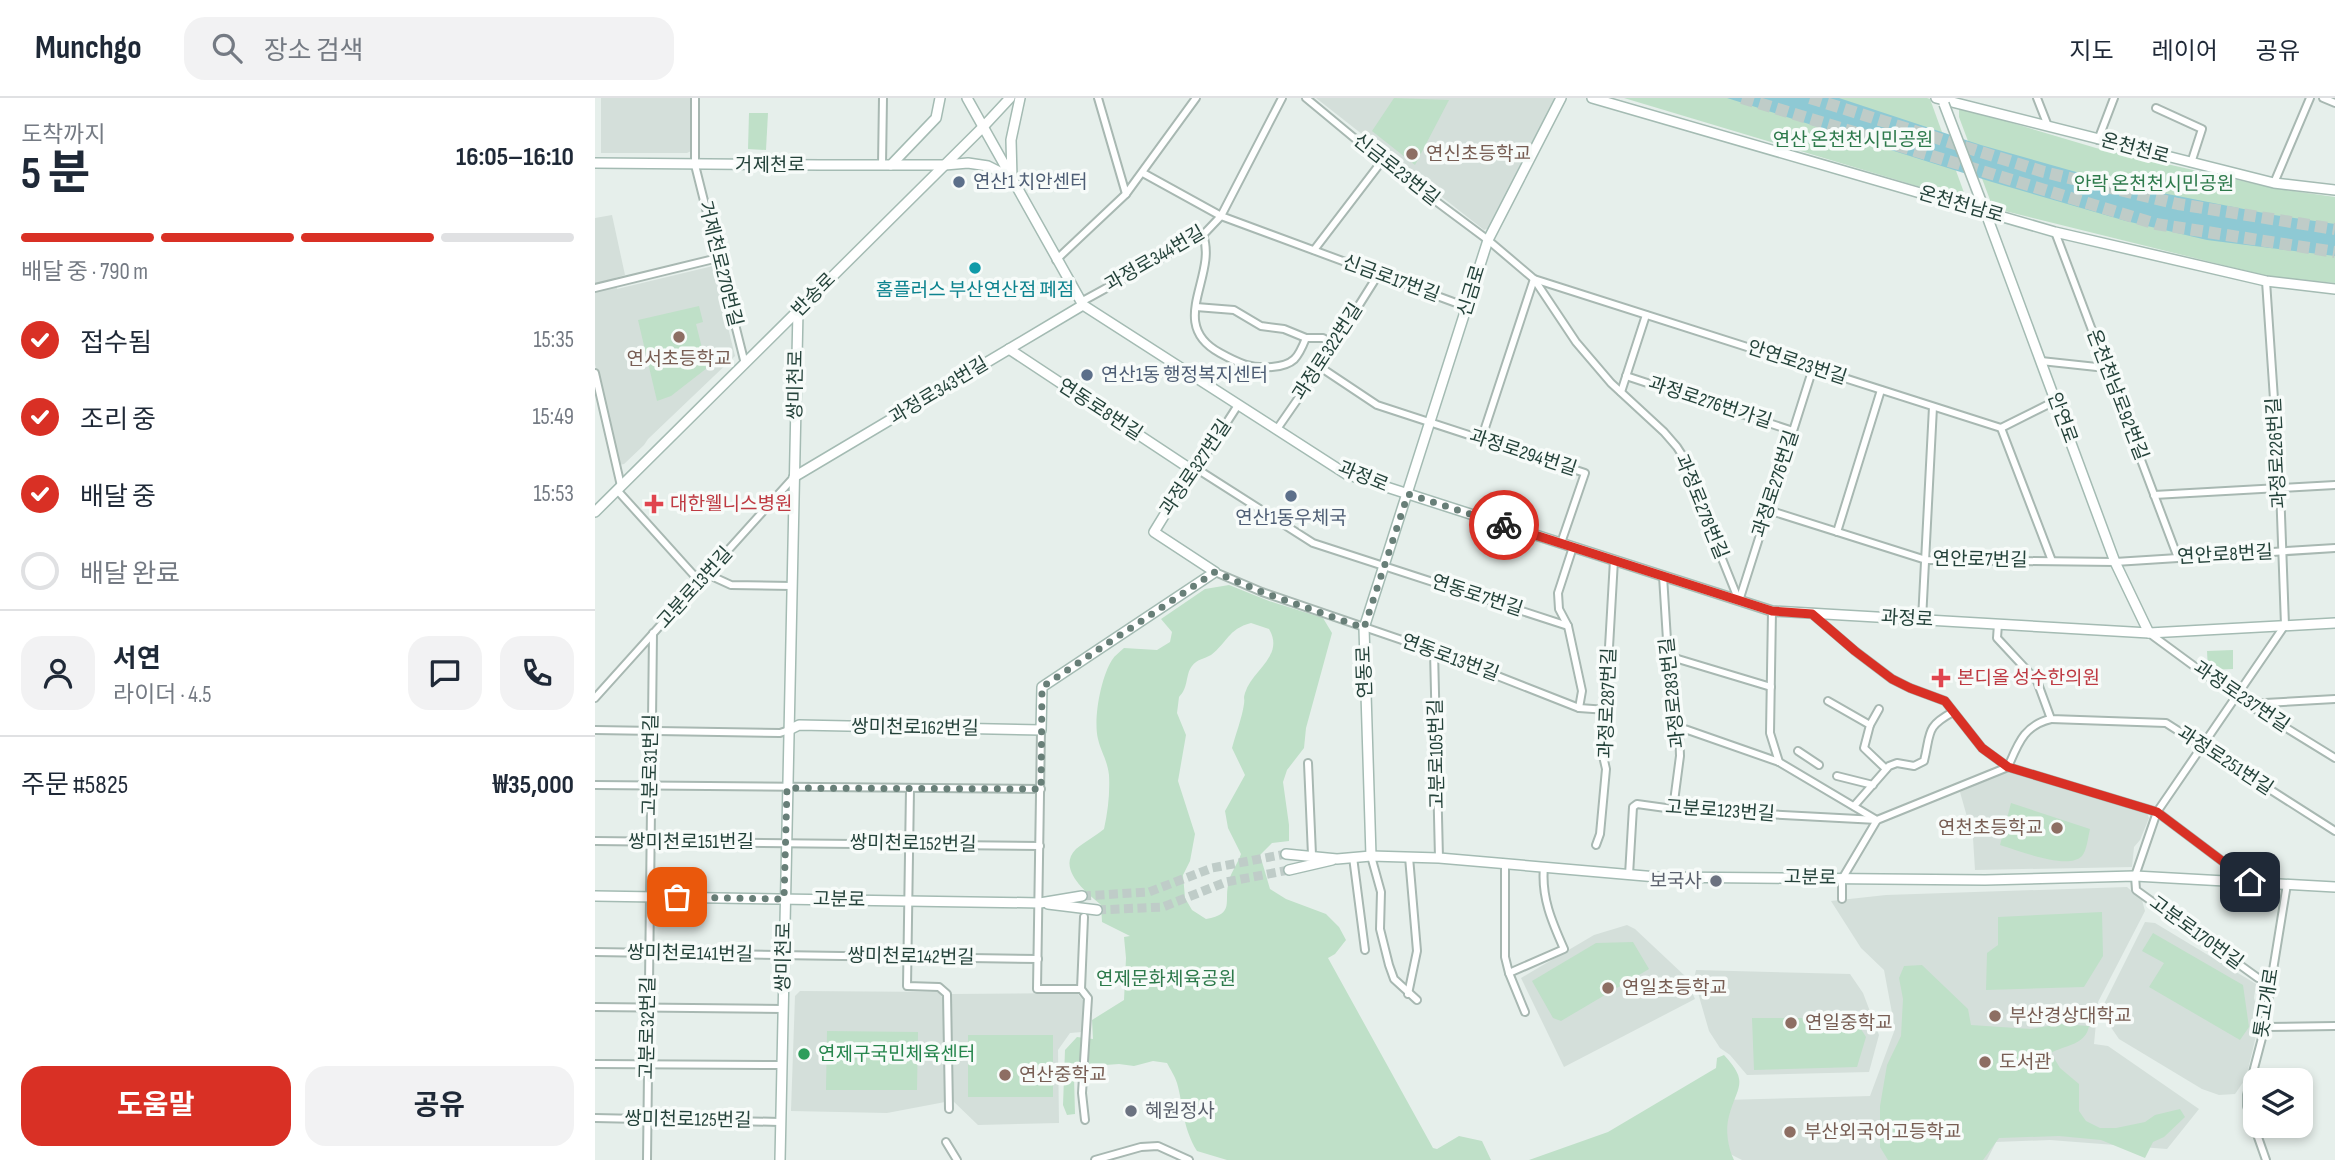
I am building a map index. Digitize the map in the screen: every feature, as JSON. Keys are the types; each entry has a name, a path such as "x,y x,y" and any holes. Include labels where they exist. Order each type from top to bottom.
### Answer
{"street":[{"name":"거제천로270번길","path":"695,98 695,165 745,363"},
{"path":"883,98 886,165"},
{"path":"886,165 936,118 940,98"},
{"name":"과정로","path":"967,98 1082,303 1346,474 1772,611 2149,633 2335,623"},
{"name":"반송로","path":"595,512 1010,98"},
{"path":"1012,178 1011,140 1020,98"},
{"path":"1098,98 1126,194"},
{"path":"1056,260 1126,194 1196,98"},
{"name":"과정로344번길","path":"1082,303 1203,235 1221,216 1282,98"},
{"name":"신금로23번길","path":"1306,98 1382,161 1488,240"},
{"name":"신금로","path":"1408,494 1488,240 1561,98"},
{"name":"온천천남로","path":"1592,98 2055,232 2266,281 2335,289"},
{"path":"2037,98 2047,127"},
{"path":"2098,139 2114,98"},
{"path":"2274,183 2310,98"},
{"path":"2323,98 2335,103"},
{"name":"안연로","path":"1941,100 1986,213 2115,562 2149,633"},
{"name":"온천천로","path":"1941,100 2274,183 2335,190"},
{"path":"2156,108 2202,129 2191,163"},
{"name":"신금로17번길","path":"1314,250 1382,161"},
{"name":"거제천로","path":"595,163 968,163 988,166 1012,178"},
{"name":"신금로17번길","path":"1143,173 1221,216 1467,307"},
{"name":"온천천남로92번길","path":"2055,232 2178,558"},
{"path":"1203,235 1207,247 1196,307 1196,333 1203,342 1243,366 1263,368 1286,366 1300,352 1305,338"},
{"name":"과정로278번길","path":"1488,240 1534,279 1576,342 1621,392 1664,432 1686,461 1739,601"},
{"path":"595,288 718,258"},
{"name":"과정로322번길","path":"1277,429 1378,275"},
{"path":"1481,440 1534,279"},
{"name":"안연로23번길","path":"1534,279 2001,428"},
{"name":"과정로226번길","path":"2266,281 2280,488 2285,625"},
{"name":"과정로343번길","path":"794,477 1082,303"},
{"path":"1196,307 1234,310 1261,326 1284,329 1305,338 1323,338 1334,345"},
{"name":"쌍미천로","path":"780,1160 798,310"},
{"path":"1621,392 1646,315"},
{"name":"연동로8번길","path":"1009,349 1313,543 1385,566"},
{"path":"2041,361 2106,368"},
{"name":"과정로294번길","path":"1320,367 1377,405 1585,473 1561,543"},
{"name":"과정로276번길","path":"1739,601 1813,368"},
{"path":"595,373 619,488 700,582"},
{"name":"과정로276번가길","path":"1626,376 1793,431"},
{"path":"1837,532 1881,390"},
{"path":"2052,561 2001,428 2055,401"},
{"name":"과정로327번길","path":"1215,572 1154,531 1238,405"},
{"path":"1922,620 1934,407"},
{"name":"고분로13번길","path":"595,698 794,477"},
{"path":"2154,495 2335,485"},
{"name":"연동로","path":"1371,856 1364,628 1408,494"},
{"name":"연안로7번길","path":"1768,510 1926,560 2115,562"},
{"path":"1573,547 1558,593 1559,609 1568,626 1582,691 1579,708"},
{"name":"연안로8번길","path":"2115,562 2335,548"},
{"name":"과정로287번길","path":"1596,845 1600,834 1605,769 1604,737 1610,722 1607,710 1614,560"},
{"name":"연동로7번길","path":"1385,566 1568,626"},
{"path":"1081,989 1037,989 1042,687 1215,572"},
{"name":"연동로13번길","path":"1215,572 1262,592 1434,651 1579,708 1607,710"},
{"path":"707,574 731,585 792,586"},
{"name":"과정로283번길","path":"1663,576 1668,656 1679,727 1680,756 1672,809"},
{"path":"1772,611 1770,733 1779,762"},
{"path":"1812,614 1892,679 1945,701 1982,748 2008,767 2157,812 2250,882"},
{"path":"1842,899 1842,879 1877,820 2008,767 2023,734 2032,726 2051,719 2037,681 1997,638 1998,624"},
{"path":"2136,876 2157,812 2285,625"},
{"name":"고분로31번길","path":"650,897 653,633"},
{"name":"과정로237번길","path":"2149,633 2246,704 2335,758"},
{"name":"고분로105번길","path":"1434,651 1439,858"},
{"path":"1668,656 1771,687"},
{"path":"2246,704 2335,699"},
{"path":"1828,701 1870,725"},
{"path":"1879,709 1870,725 1864,748 1886,769"},
{"path":"1854,806 1886,769 1897,763 1914,766 1924,761 1925,746 1936,721 1953,712"},
{"name":"과정로251번길","path":"2051,719 2166,723 2335,831"},
{"name":"쌍미천로162번길","path":"789,730 799,725 1041,730"},
{"path":"1679,727 1779,762 1877,820"},
{"path":"595,730 780,733 789,730"},
{"path":"1798,751 1819,765"},
{"path":"1308,763 1313,855"},
{"path":"1837,776 1873,785"},
{"path":"595,785 1041,789"},
{"path":"910,789 907,986 939,987 947,994 949,1110"},
{"name":"고분로123번길","path":"1629,874 1633,807 1636,804 1672,809 1877,820"},
{"name":"쌍미천로151번길","path":"595,841 786,842"},
{"name":"쌍미천로152번길","path":"786,842 1040,846"},
{"name":"고분로","path":"1286,854 1337,859 1371,856 1439,858 1629,874 1985,880 2136,876 2335,887"},
{"path":"1371,856 1381,892 1380,929 1389,965 1394,979 1417,1000"},
{"path":"1353,857 1364,950"},
{"path":"1408,994 1417,951 1409,857"},
{"path":"1289,870 1337,859"},
{"path":"1505,863 1505,957 1525,1012"},
{"path":"1509,973 1564,949 1547,911 1542,881 1544,867"},
{"name":"고분로170번길","path":"2136,876 2136,890 2258,978 2270,981"},
{"name":"톳고개로","path":"2266,1160 2247,1106 2247,1095 2264,1027 2287,884"},
{"name":"고분로","path":"595,896 1039,903 1082,896"},
{"name":"고분로32번길","path":"647,1160 650,897"},
{"path":"1039,903 1097,910"},
{"path":"1084,917 1081,989 1088,998 1082,1093 1085,1120"},
{"name":"쌍미천로141번길","path":"595,953 784,956"},
{"name":"쌍미천로142번길","path":"784,956 1038,959"},
{"path":"595,1007 783,1009"},
{"path":"2264,1027 2335,1026"},
{"path":"595,1064 782,1065"},
{"name":"쌍미천로125번길","path":"595,1118 780,1122"},
{"path":"946,1142 957,1160"},
{"path":"1095,1160 1141,1147 1158,1146 1189,1160"}],"shaded area":[{"path":"601,98 691,98 691,151 601,153"},
{"path":"1316,98 1554,100 1489,228 1484,230"},
{"name":"연서초등학교","path":"612,215 625,275 615,278 617,289 713,266 735,356 624,464 619,465 595,364 595,218"},
{"name":"연천초등학교","path":"2006,771 2147,813 2149,818 2140,840 2134,847 2132,867 1975,870 1973,838 1960,792"},
{"name":"부산경상대학교","path":"2127,887 2142,900 2145,911 2098,1002 2094,1044 2108,1046 2199,1109 2167,1149 2050,1140 1996,1142 1987,1160 1742,1160 1726,1152 1724,1100 1870,1096 1895,1029 1884,970 1861,948 1831,901 1886,895"},
{"path":"2145,922 2155,923 2256,984 2254,998 2260,1019 2248,1068 2243,1068 2243,1082 2235,1094 2219,1095 2202,1089 2119,1039 2106,1020 2103,1006"},
{"name":"연일초등학교","path":"1627,925 1635,929 1685,976 1695,999 1564,1067 1521,978 1594,935"},
{"name":"연일중학교","path":"1696,970 1850,974 1863,993 1879,1035 1869,1072 1747,1075 1730,1055 1720,1048 1709,1031 1694,979"},
{"path":"800,991 938,992 943,998 945,1102 887,1113 791,1111 795,996"},
{"name":"연산중학교","path":"1077,993 1084,1001 1082,1032 1070,1033 1058,1050 1059,1123 978,1125 953,1101 951,994"}],"green space":[{"path":"1394,98 1449,100 1415,165 1372,131"},
{"name":"연산 온천천시민공원","path":"1624,98 1927,98 1930,99 1967,201"},
{"name":"안락 온천천시민공원","path":"1959,109 2096,148 2273,188 2335,197 2335,283 2267,276 1993,208 1959,117"},
{"path":"749,113 768,113 766,150 748,149"},
{"path":"699,306 703,322 696,324 707,368 671,396 657,401 638,320"},
{"name":"연제문화체육공원","path":"1229,585 1323,618 1332,633 1306,728 1304,748 1287,770 1283,782 1289,841 1272,843 1260,855 1270,889 1286,899 1326,914 1339,927 1346,940 1335,954 1328,958 1433,1148 1437,1149 1459,1136 1482,1141 1491,1160 1227,1160 1197,1151 1186,1125 1175,1078 1167,1063 1153,1061 1134,1066 1119,1064 1077,1067 1074,1076 1075,1114 1067,1115 1063,1105 1065,1050 1077,1037 1093,1039 1092,1020 1124,1000 1124,937 1130,936 1102,922 1101,905 1076,880 1070,864 1076,849 1104,829 1109,775 1097,731 1101,687 1112,660 1124,648 1157,650 1170,642 1172,632 1161,619 1205,589","holes":["1251,623 1269,629 1273,647 1245,693 1242,715 1232,748 1245,775 1225,811 1228,828 1241,854 1230,878 1225,910 1206,919 1192,910 1185,898 1183,875 1190,861 1195,834 1178,781 1186,735 1177,713 1179,697 1194,664 1211,655 1237,629"]},
{"path":"2233,650 2233,669 2208,670 2207,651"},
{"path":"2011,803 2090,829 2082,856 2075,860 2054,860 2000,845"},
{"path":"2102,912 2103,956 2084,987 1986,990 1987,953 1998,945 1998,917"},
{"path":"2153,933 2243,985 2249,1027 2240,1040 2149,987 2164,963 2142,951"},
{"path":"1633,942 1649,969 1561,1021 1553,1018 1532,981 1596,943"},
{"path":"1922,965 1968,1009 1971,1025 2031,1029 2060,1024 2089,1026 2079,1041 2051,1053 2060,1068 2079,1084 2079,1111 2086,1121 2100,1128 2116,1128 2145,1122 2155,1115 2180,1109 2185,1117 2164,1137 2153,1142 2145,1158 2101,1140 2059,1136 1999,1138 1983,1160 1888,1160 1880,1147 1880,1106 1887,1065 1901,1036 1903,999 1899,978 1904,966"},
{"path":"1752,1018 1854,1018 1866,1037 1857,1067 1754,1070"},
{"path":"827,1031 918,1032 917,1090 826,1090"},
{"path":"968,1035 1053,1035 1053,1097 968,1097"},
{"path":"1724,1055 1739,1079 1727,1127 1734,1160 1529,1160 1608,1132 1716,1068 1717,1058"}],"water":[{"path":"1727,98 1839,98 1981,145 2122,185 2274,215 2335,224 2335,256 2207,240 2126,221 1992,182"}],"tunnel":[{"path":"1742,98 2156,224 2335,252"},
{"path":"1810,98 2044,172 2178,204 2335,229"},
{"path":"1082,896 1149,892 1212,868 1286,854"},
{"path":"1097,910 1163,907 1226,882 1289,870"}],"way so far":[{"path":"677,897 784,899 787,788 1041,789 1042,687 1215,572 1262,592 1364,628 1408,494 1504,525"}],"place":[{"name":"연신초등학교","path":"1412,154"},
{"name":"연산1 치안센터","path":"959,182"},
{"name":"홈플러스 부산연산점 페점","path":"975,268"},
{"name":"연서초등학교","path":"679,337"},
{"name":"연산1동 행정복지센터","path":"1087,375"},
{"name":"연산1동우체국","path":"1291,496"},
{"name":"대한웰니스병원","path":"654,504"},
{"name":"본디올 성수한의원","path":"1941,678"},
{"name":"연천초등학교","path":"2057,828"},
{"name":"보국사","path":"1716,881"},
{"name":"연일초등학교","path":"1608,988"},
{"name":"부산경상대학교","path":"1995,1016"},
{"name":"연일중학교","path":"1791,1023"},
{"name":"연제구국민체육센터","path":"804,1054"},
{"name":"도서관","path":"1985,1062"},
{"name":"연산중학교","path":"1005,1075"},
{"name":"혜원정사","path":"1131,1111"},
{"name":"부산외국어고등학교","path":"1790,1132"}],"route":[{"path":"1504,525 1772,611 1812,614 1892,679 1945,701 1982,748 1997,761 2008,767 2157,812 2250,882"}]}
